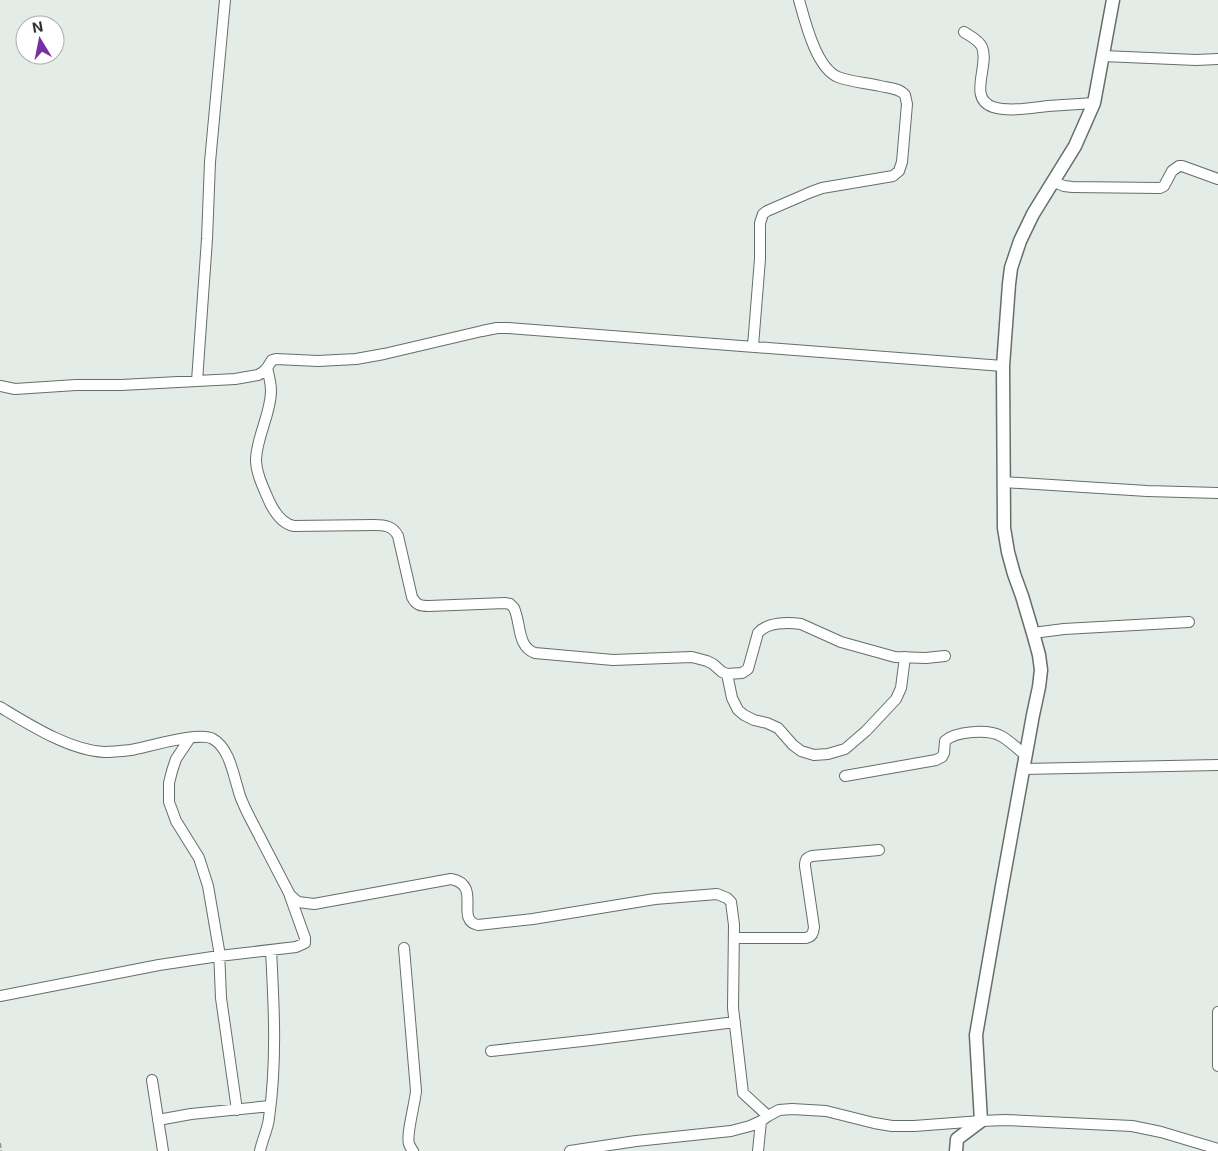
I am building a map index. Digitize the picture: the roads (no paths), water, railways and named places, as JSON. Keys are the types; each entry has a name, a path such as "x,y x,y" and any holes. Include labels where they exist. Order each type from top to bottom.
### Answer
{"street":[{"path":"197,381 207,239 210,162 225,0"},
{"path":"753,346 760,259 760,223 764,214 822,188 893,176 899,171 902,162 907,104 905,95 897,89 850,80 838,77 832,73 815,52 799,0"},
{"path":"981,1121 976,1035 1041,670 1034,633 1014,574 1004,528 1003,366 1009,284 1011,268 1020,241 1033,214 1075,146 1094,103 1113,0"},
{"path":"964,32 976,40 982,47 980,90 984,101 992,107 1025,109 1094,103"},
{"path":"1103,56 1196,60 1218,59"},
{"path":"1054,182 1072,187 1160,188 1164,186 1172,172 1182,166 1218,179"},
{"path":"0,386 16,389 235,379 252,377 263,372 276,359 318,361 356,359 497,328 1003,366"},
{"path":"267,368 271,392 256,459 260,479 272,507 282,521 288,525 383,525 392,527 398,536 410,589 418,605 510,604 516,612 524,646 530,651 613,660 692,657 707,661 727,674 742,672 748,669 758,633 768,626 781,624 801,624 827,637 895,657 926,658 945,656"},
{"path":"1004,482 1147,491 1218,493"},
{"path":"1034,633 1190,622"},
{"path":"727,674 732,698 738,710 744,715 778,728 801,751 814,755 828,754 845,749 866,731 896,699 901,688 905,657"},
{"path":"0,707 67,743 105,752 124,751 202,736 213,739 219,744 227,757 242,801 290,895 305,938 305,943 296,947 159,965 0,996"},
{"path":"845,776 936,760 942,757 945,741 948,738 974,732 1002,736 1026,756"},
{"path":"190,738 176,759 172,771 169,783 169,802 176,820 199,858 208,886 217,941 221,998 237,1110"},
{"path":"1023,769 1218,765"},
{"path":"735,938 810,937 814,927 805,866 807,858 879,850"},
{"path":"290,895 298,902 314,904 451,879 464,885 467,895 468,917 472,924 478,925 550,916 655,899 716,894 727,898 731,902 733,910 735,938 733,987 743,1093 764,1118"},
{"path":"404,948 416,1091 408,1144 414,1151"},
{"path":"260,1151 269,1119 275,1030 271,950"},
{"path":"1218,1012 1218,1066"},
{"path":"491,1051 735,1022"},
{"path":"152,1080 163,1151"},
{"path":"158,1120 191,1114 270,1106"},
{"path":"570,1151 636,1141 731,1131 750,1126 779,1110 792,1109 826,1111 892,1126 1005,1120 1132,1126 1161,1132 1218,1149"},
{"path":"758,1151 764,1118"},
{"path":"956,1151 957,1139 981,1121"}]}
